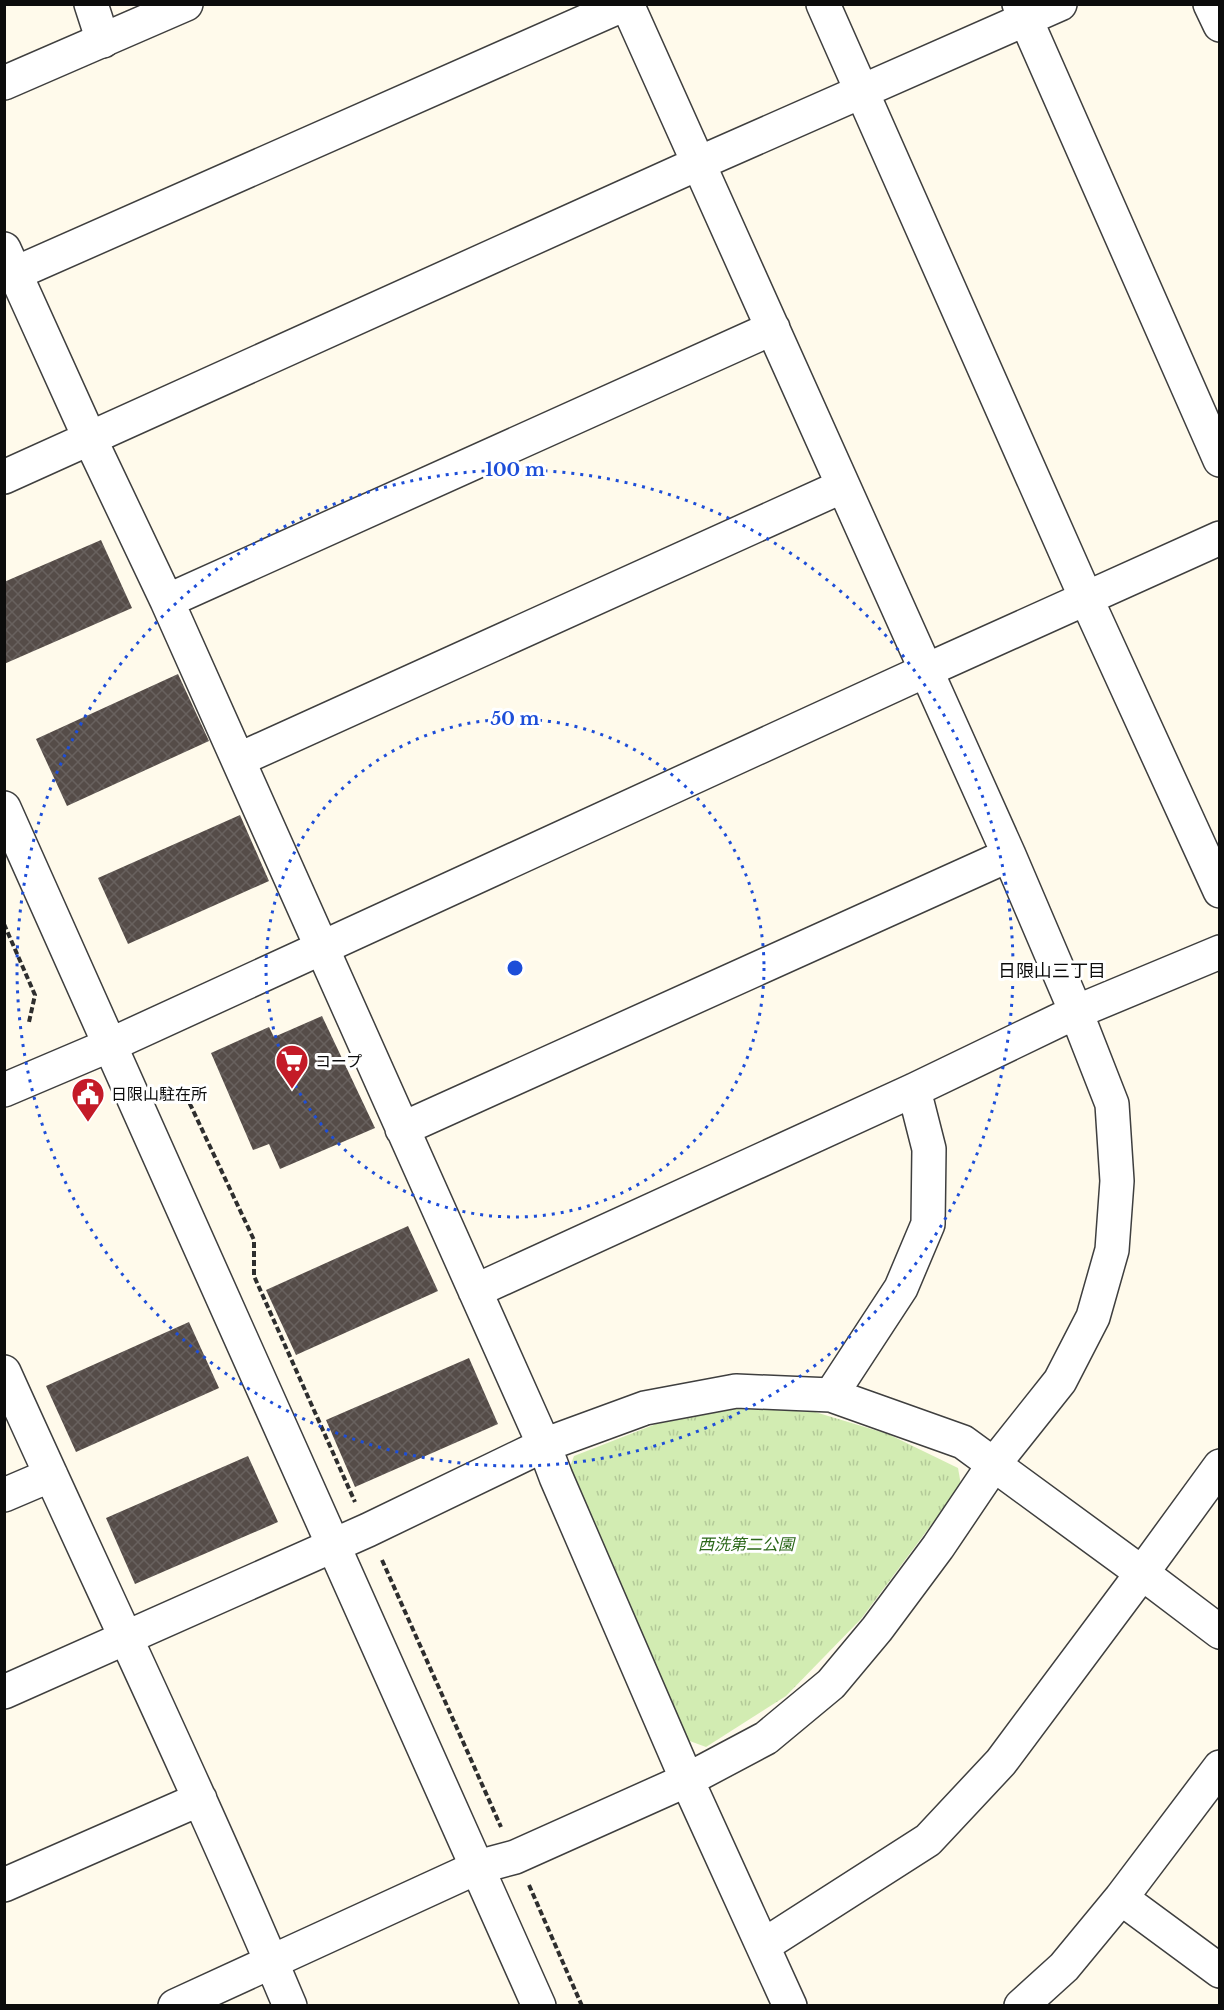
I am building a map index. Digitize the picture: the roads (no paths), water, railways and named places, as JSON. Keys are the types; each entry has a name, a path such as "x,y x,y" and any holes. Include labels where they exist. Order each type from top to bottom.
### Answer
{"street":[{"path":"91,4 103,41"},
{"path":"4,83 186,4"},
{"path":"175,2006 478,1867 515,1857 687,1780 766,1738 831,1684 884,1620 938,1548 994,1464 1060,1381 1093,1317 1112,1250 1118,1181 1112,1104 1076,1012 1009,855 626,4 10,261 238,760 544,1445 687,1780 790,2006"},
{"path":"823,4 1086,598 1220,891"},
{"path":"4,477 861,92 1023,12 1060,4"},
{"path":"1210,4 1220,25"},
{"path":"1023,12 1220,460"},
{"path":"167,602 773,328"},
{"path":"238,760 843,486"},
{"path":"4,1090 110,1046 927,670 1220,538"},
{"path":"4,808 539,2006"},
{"path":"402,1129 1009,855"},
{"path":"475,1291 914,1090 1076,1012 1220,952"},
{"path":"831,1395 901,1288 928,1224 929,1149 914,1090"},
{"path":"4,1372 124,1638 200,1799 273,1962 290,2006"},
{"path":"4,1692 385,1522 544,1445 645,1408 736,1391 831,1395 963,1442 1220,1632"},
{"path":"764,1945 928,1840 1001,1762 1220,1466"},
{"path":"4,1496 51,1475"},
{"path":"1021,2006 1064,1967 1121,1898 1220,1767"},
{"path":"4,1885 200,1799"},
{"path":"1121,1898 1220,1971"}],"place":[{"name":"コープ","path":"292,1090"},
{"name":"日限山駐在所","path":"88,1123"}],"district":[{"name":"日限山三丁目","path":"1052,971"}],"park label":[{"name":"西洗第二公園","path":"746,1544"}]}
